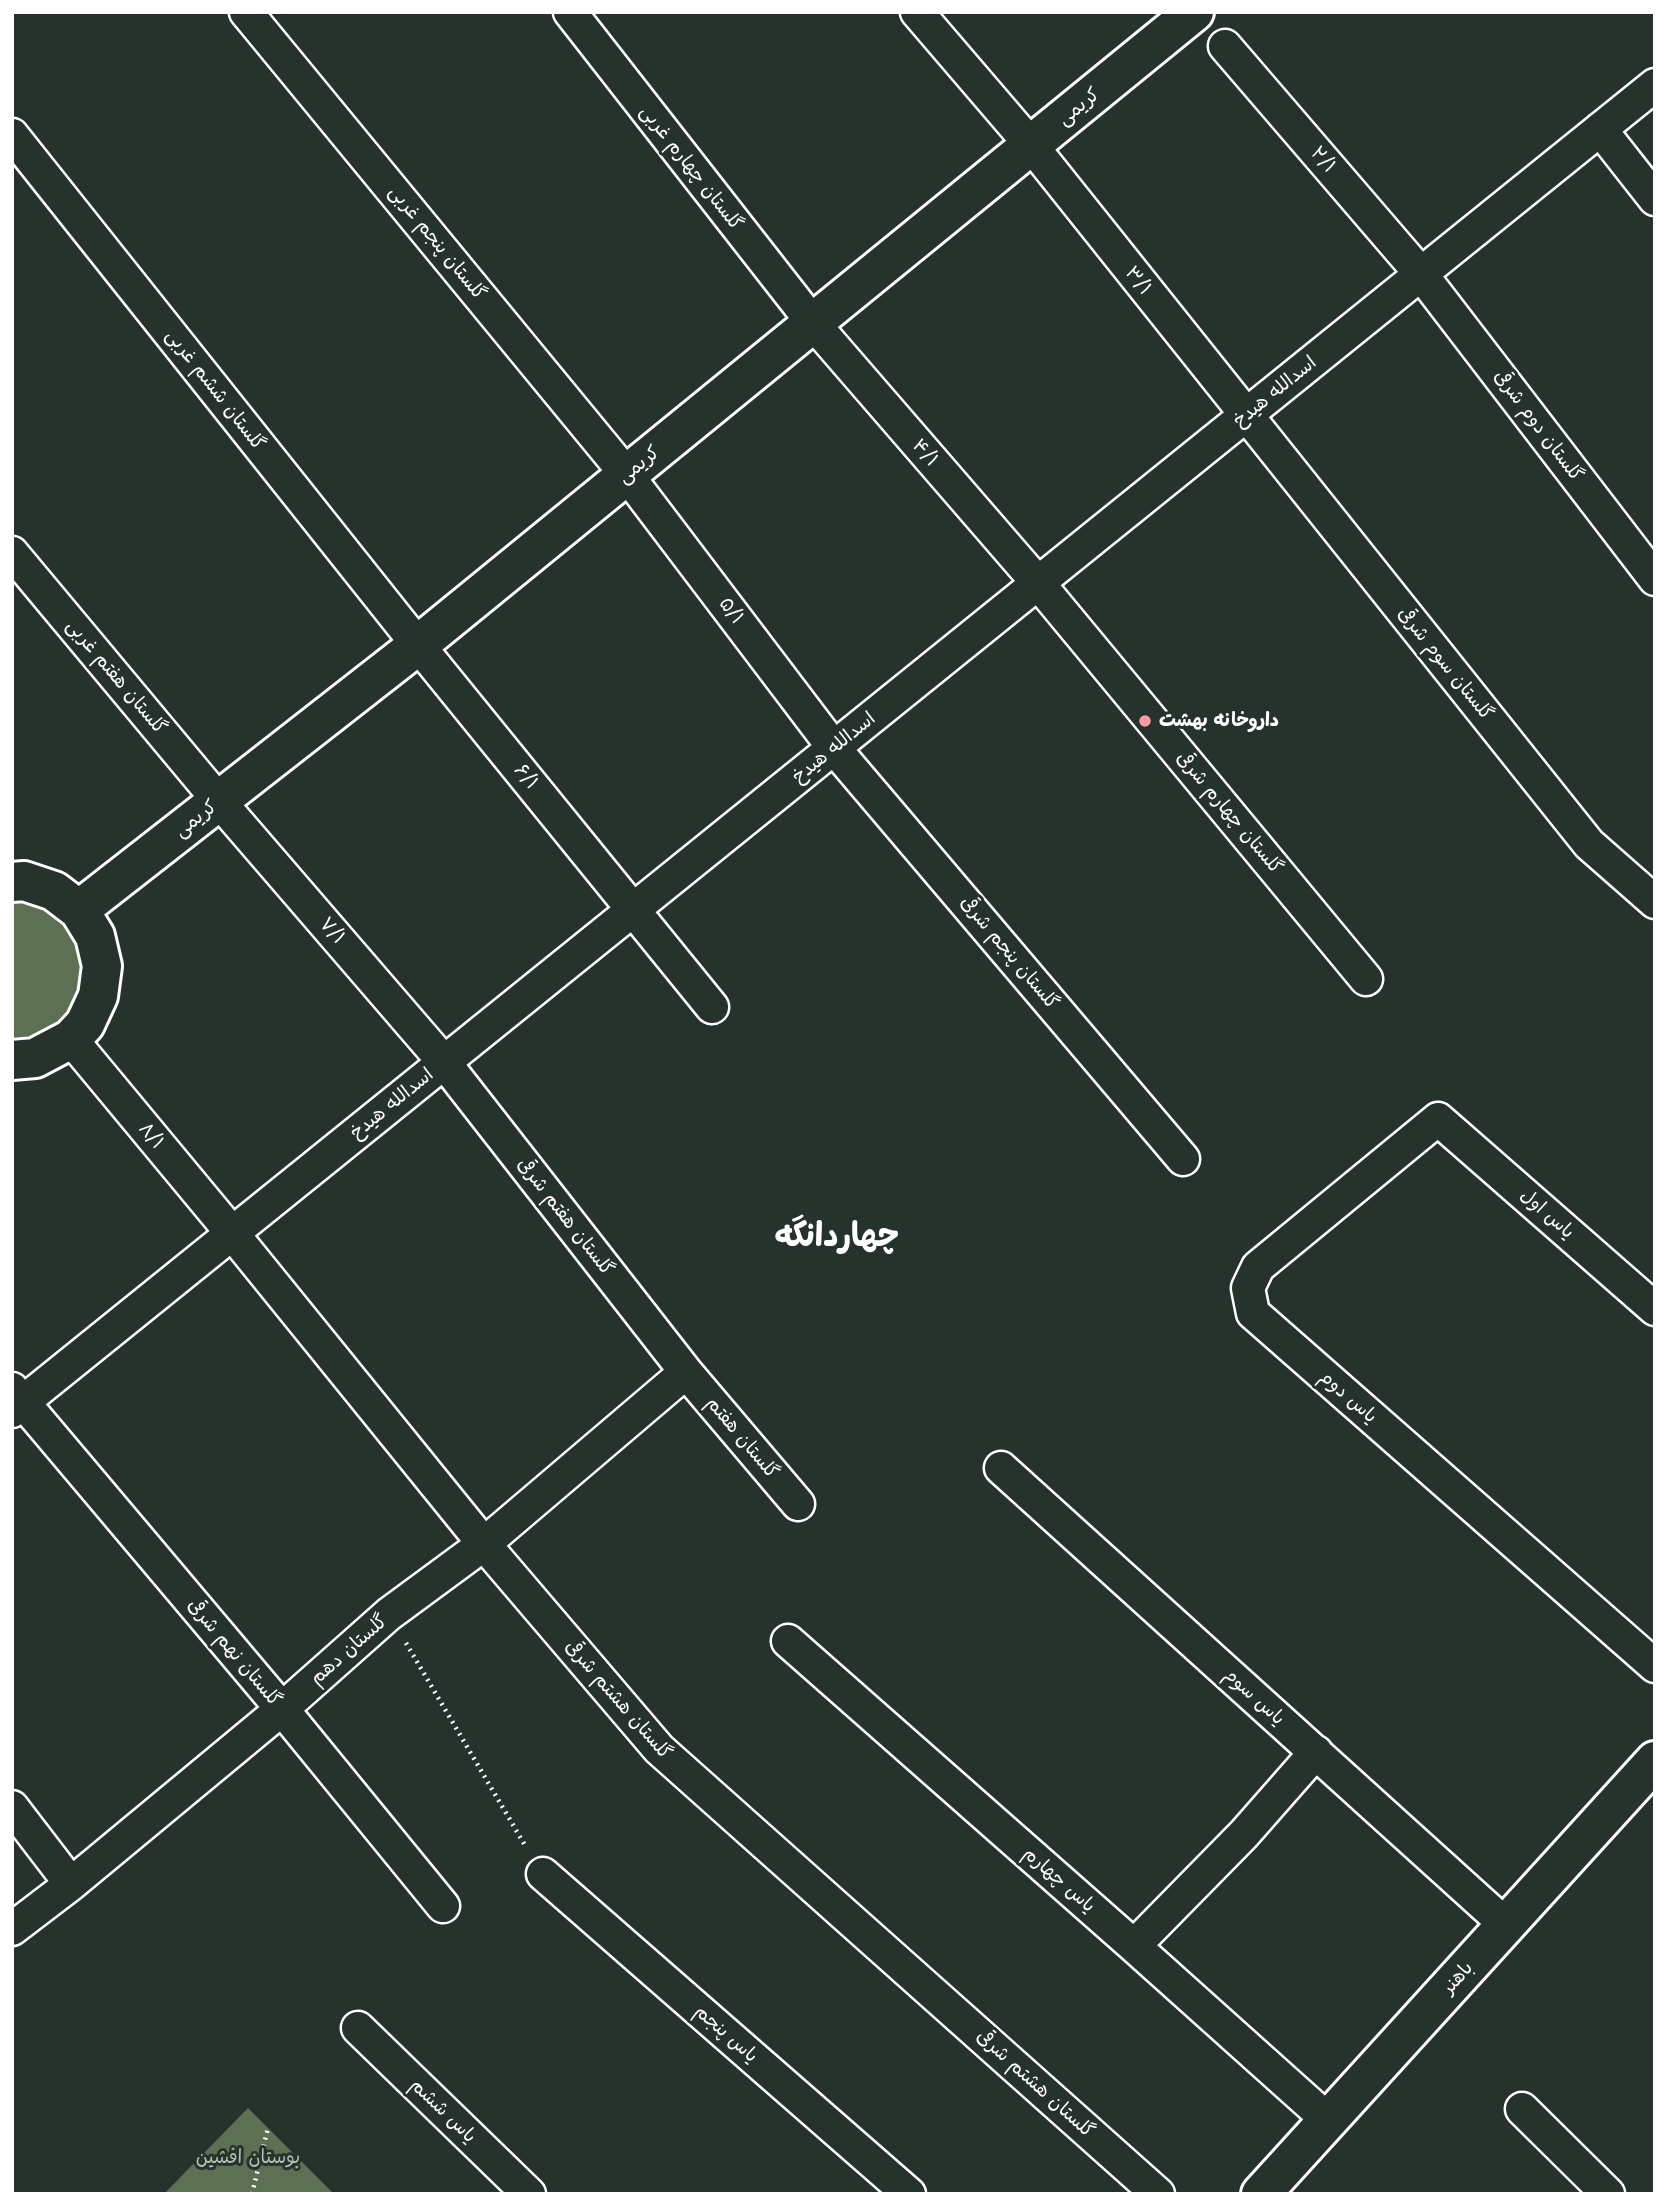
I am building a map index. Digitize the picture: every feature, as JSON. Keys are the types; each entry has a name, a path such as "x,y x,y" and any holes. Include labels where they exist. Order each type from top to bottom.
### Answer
{"street":[{"name":"گلستان پنجم غربی","path":"246,12 627,475"},
{"name":"گلستان چهارم غربی","path":"570,12 813,323"},
{"name":"۳/۱","path":"917,12 1031,145 1246,415"},
{"name":"کریمی","path":"79,910 418,645 1194,12"},
{"name":"۲/۱","path":"1225,46 1421,274"},
{"name":"اسدالله هیدخ","path":"16,1401 232,1233 1655,85"},
{"path":"1600,130 1655,199"},
{"name":"گلستان ششم غربی","path":"12,135 418,645"},
{"name":"گلستان دوم شرقی","path":"1421,274 1655,579"},
{"name":"۴/۱","path":"813,323 1038,583"},
{"name":"گلستان سوم شرقی","path":"1246,415 1589,844 1655,902"},
{"name":"۵/۱","path":"627,475 834,748"},
{"name":"گلستان هفتم غربی","path":"12,552 219,801"},
{"name":"گلستان چهارم شرقی","path":"1038,583 1366,979"},
{"name":"۶/۱","path":"418,645 712,1007"},
{"name":"گلستان پنجم شرقی","path":"834,748 1183,1159"},
{"name":"۷/۱","path":"219,801 444,1062"},
{"path":"12,882 24,881 54,891 79,910 95,936 102,965 98,996 85,1024 71,1039 35,1058 12,1060"},
{"name":"۸/۱","path":"71,1039 232,1233"},
{"name":"گلستان هفتم شرقی","path":"444,1062 686,1372"},
{"name":"یاس اول","path":"1438,1119 1655,1309"},
{"name":"یاس دوم","path":"1438,1119 1258,1267 1248,1288 1253,1313 1655,1666"},
{"name":"گلستان هشتم شرقی","path":"232,1233 484,1544 659,1749 1158,2194"},
{"name":"گلستان هفتم","path":"686,1372 798,1504"},
{"name":"گلستان دهم","path":"12,1929 71,1884 282,1709 389,1614 484,1544 686,1372"},
{"name":"گلستان نهم شرقی","path":"16,1401 282,1709 443,1906"},
{"name":"یاس سوم","path":"1002,1468 1506,1925"},
{"name":"یاس چهارم","path":"788,1641 1328,2120"},
{"path":"1134,1946 1244,1834 1316,1752"},
{"name":"باهنر","path":"1261,2194 1655,1761"},
{"path":"12,1807 71,1884"},
{"name":"یاس پنجم","path":"543,1874 909,2194"},
{"name":"یاس ششم","path":"358,2028 528,2194"},
{"path":"1521,2109 1608,2194"}],"path":[{"path":"389,1614 543,1874"},
{"path":"252,2194 268,2128"}],"green space":[{"path":"12,902 28,903 50,912 67,926 78,946 83,969 79,991 69,1011 52,1027 32,1036 12,1038"},
{"name":"بوستان افشین","path":"248,2108 334,2194 164,2194"}],"place":[{"name":"داروخانه بهشت","path":"1145,721"}],"district":[{"name":"چهاردانگه","path":"837,1237"}]}
